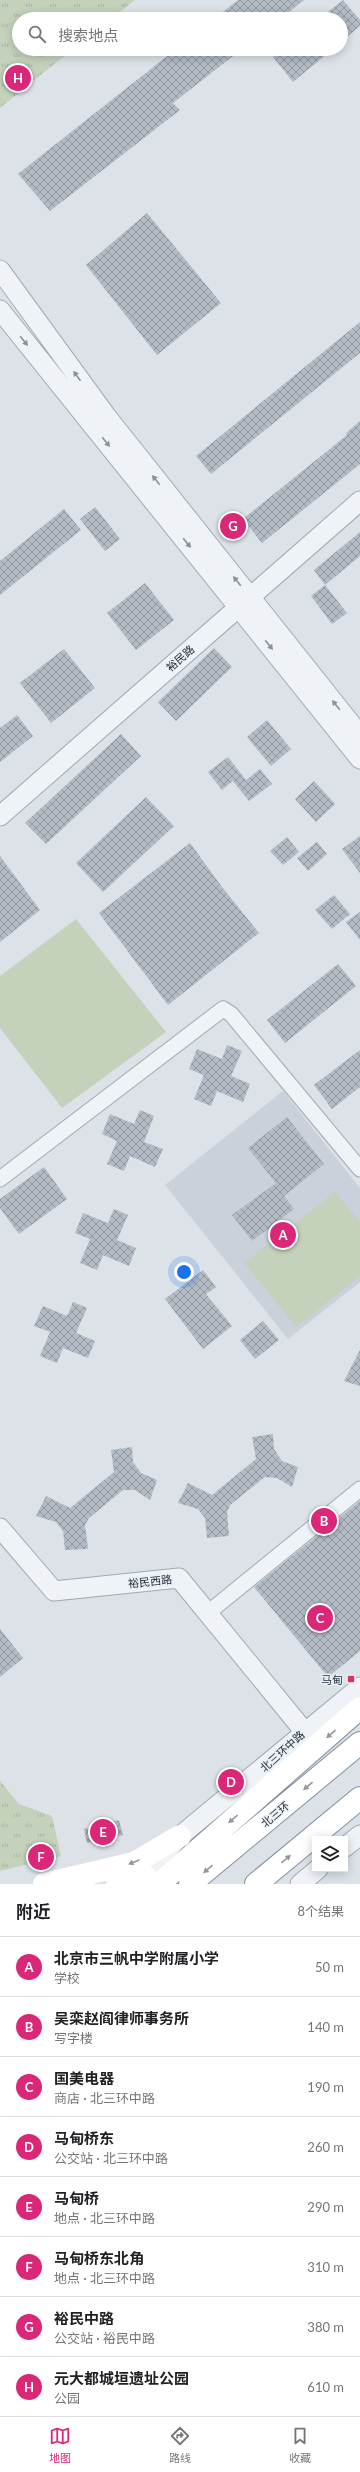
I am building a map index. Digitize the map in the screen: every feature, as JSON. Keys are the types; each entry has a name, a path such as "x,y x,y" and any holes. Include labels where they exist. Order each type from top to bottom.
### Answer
{"main road":[{"path":"116,1884 147,1882 360,1708"},
{"name":"北三环","path":"190,1884 360,1743"},
{"path":"256,1884 360,1798"},
{"path":"44,1884 134,1863 180,1836"}],"street":[{"path":"0,270 106,417 360,759"},
{"path":"0,310 244,602 360,735"},
{"name":"裕民路","path":"0,816 360,501"},
{"path":"0,1179 223,1009 231,1014 360,1169"},
{"path":"209,1612 360,1489"},
{"name":"裕民西路","path":"0,1528 54,1591 180,1578 304,1731"},
{"name":"北三环中路","path":"147,1882 180,1836 242,1787 304,1731 360,1687"},
{"path":"348,1845 360,1835"},
{"path":"300,1884 314,1872"}],"shaded area":[{"path":"283,1091 360,1188 360,1282 288,1339 165,1185"}],"green space":[{"path":"0,0 135,0 120,12 12,12 12,56 64,56 0,108"},
{"path":"76,919 166,1032 62,1108 0,1028 0,976"},
{"path":"335,1192 360,1222 360,1276 296,1327 244,1263"},
{"path":"0,1781 19,1804 52,1816 61,1856 0,1871"}],"building":[{"path":"238,0 304,0 289,12 223,12"},
{"path":"343,0 360,20 360,26 348,36 348,12 328,12"},
{"path":"167,56 233,56 173,103 180,110 50,211 18,174"},
{"path":"274,56 325,56 293,82 273,57"},
{"path":"147,213 221,303 157,355 86,265"},
{"path":"360,322 360,353 211,474 196,456"},
{"path":"360,421 360,464 262,543 243,519 347,435 346,433"},
{"path":"95,507 120,539 105,551 80,519"},
{"path":"64,509 81,530 0,595 0,561"},
{"path":"360,532 360,556 325,585 314,570"},
{"path":"145,583 174,620 136,650 107,613"},
{"path":"325,585 347,613 332,624 311,596"},
{"path":"214,648 232,667 176,721 158,702"},
{"path":"64,649 95,688 51,723 20,683"},
{"path":"17,715 33,736 0,762 0,728"},
{"path":"267,720 291,749 271,766 247,737"},
{"path":"121,734 141,756 46,844 25,823"},
{"path":"228,757 246,780 260,769 272,784 249,801 233,781 222,790 208,772"},
{"path":"314,781 335,804 316,822 295,799"},
{"path":"146,797 174,826 103,892 76,863"},
{"path":"360,836 360,873 342,849"},
{"path":"287,837 299,852 283,865 270,851"},
{"path":"317,842 327,854 308,871 297,858"},
{"path":"190,843 222,887 259,933 168,1005 99,913"},
{"path":"0,856 40,910 0,942"},
{"path":"334,895 350,914 332,929 315,910"},
{"path":"360,912 360,940 346,922"},
{"path":"338,964 356,986 285,1043 267,1020"},
{"path":"227,1045 242,1051 231,1076 250,1084 243,1102 217,1091 211,1106 194,1099 204,1075 189,1069 197,1049 222,1059"},
{"path":"360,1050 360,1087 332,1109 314,1085"},
{"path":"140,1110 154,1116 144,1142 163,1149 155,1167 130,1156 124,1171 107,1164 117,1141 102,1134 110,1114 134,1124"},
{"path":"287,1117 324,1164 284,1196 294,1209 252,1241 232,1215 276,1183 248,1148"},
{"path":"44,1167 67,1199 19,1234 0,1208 0,1199"},
{"path":"114,1209 128,1215 117,1240 136,1248 129,1266 103,1255 97,1270 80,1263 90,1239 75,1233 83,1213 108,1223"},
{"path":"203,1270 216,1287 206,1294 232,1326 203,1349 165,1299"},
{"path":"73,1302 87,1308 76,1333 95,1341 88,1358 63,1348 57,1363 40,1356 50,1332 34,1326 43,1306 67,1316"},
{"path":"263,1321 279,1340 255,1359 240,1340"},
{"path":"360,1350 360,1386 344,1381"},
{"path":"273,1434 274,1449 282,1461 298,1467 292,1487 277,1478 265,1477 230,1505 227,1512 229,1536 207,1538 205,1518 198,1509 178,1503 188,1483 212,1495 256,1459 252,1437"},
{"path":"132,1447 133,1462 141,1473 157,1480 150,1500 135,1490 123,1490 89,1518 85,1525 88,1549 65,1550 63,1531 56,1522 36,1516 46,1496 70,1508 114,1472 111,1450"},
{"path":"360,1501 360,1651 328,1677 254,1587"},
{"path":"0,1629 23,1658 0,1677"},
{"path":"119,1820 123,1835 87,1843 84,1829"},
{"path":"49,1845 54,1864 34,1870 29,1851"}],"place":[{"name":"元大都城垣遗址公园","path":"18,78"},
{"name":"裕民中路","path":"233,526"},
{"name":"北京市三帆中学附属小学","path":"283,1235"},
{"name":"吴栾赵阎律师事务所","path":"324,1521"},
{"name":"国美电器","path":"320,1618"},
{"name":"马甸","path":"351,1679"},
{"name":"马甸桥东","path":"231,1782"},
{"name":"马甸桥","path":"103,1832"},
{"name":"马甸桥东北角","path":"41,1857"}]}
